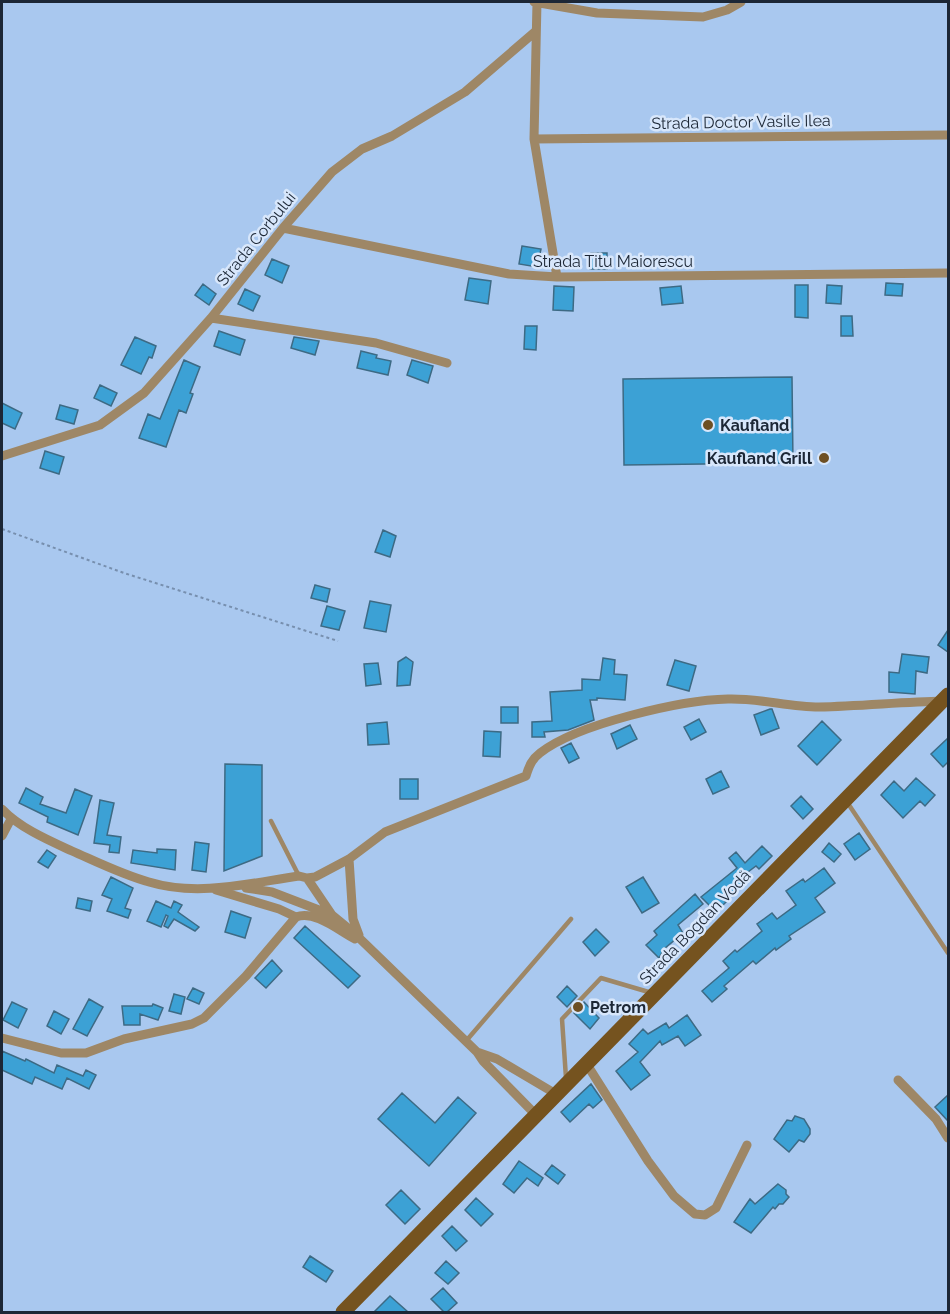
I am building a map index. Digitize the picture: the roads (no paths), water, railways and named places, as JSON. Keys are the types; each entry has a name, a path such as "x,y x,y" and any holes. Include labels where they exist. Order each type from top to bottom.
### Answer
{"main road":[{"name":"Strada Bogdan Vodă","path":"343,1312 946,698"}],"street":[{"path":"557,278 534,139 536,2 597,13 703,17 728,10 741,2"},
{"path":"597,13 600,2"},
{"name":"Strada Corbului","path":"2,456 100,425 144,393 212,318 283,228 332,172 362,149 392,136 465,92 536,31"},
{"name":"Strada Doctor Vasile Ilea","path":"534,139 948,135"},
{"name":"Strada Titu Maiorescu","path":"283,228 509,274 557,278 948,273"},
{"path":"212,318 376,343 447,363"},
{"path":"214,889 315,877 349,859 385,832 526,776 531,763 540,753 561,741 585,730 628,717 681,705 725,699 801,706 946,698"},
{"path":"2,809 11,819 57,844 150,883 187,889 257,889 332,915"},
{"path":"2,836 11,819"},
{"path":"349,859 353,919 363,942"},
{"path":"303,877 332,915 354,933 466,1041 536,1115"},
{"path":"214,889 279,909 296,917 309,915 363,942"},
{"path":"279,909 304,905"},
{"path":"2,1038 61,1053 86,1053 124,1039 192,1024 204,1018 246,976 296,917"},
{"path":"477,1052 498,1059 561,1089"},
{"path":"586,1063 648,1161 674,1196 695,1214 705,1215 716,1208 747,1145"},
{"path":"898,1080 936,1119 948,1138"}],"lane":[{"path":"846,800 948,953"},
{"path":"271,821 303,877"},
{"path":"466,1041 571,919"},
{"path":"561,1089 562,1019 601,978 654,994"}],"place":[{"name":"Kaufland","path":"708,425"},
{"name":"Kaufland Grill","path":"824,458"},
{"name":"Petrom","path":"578,1007"}]}
